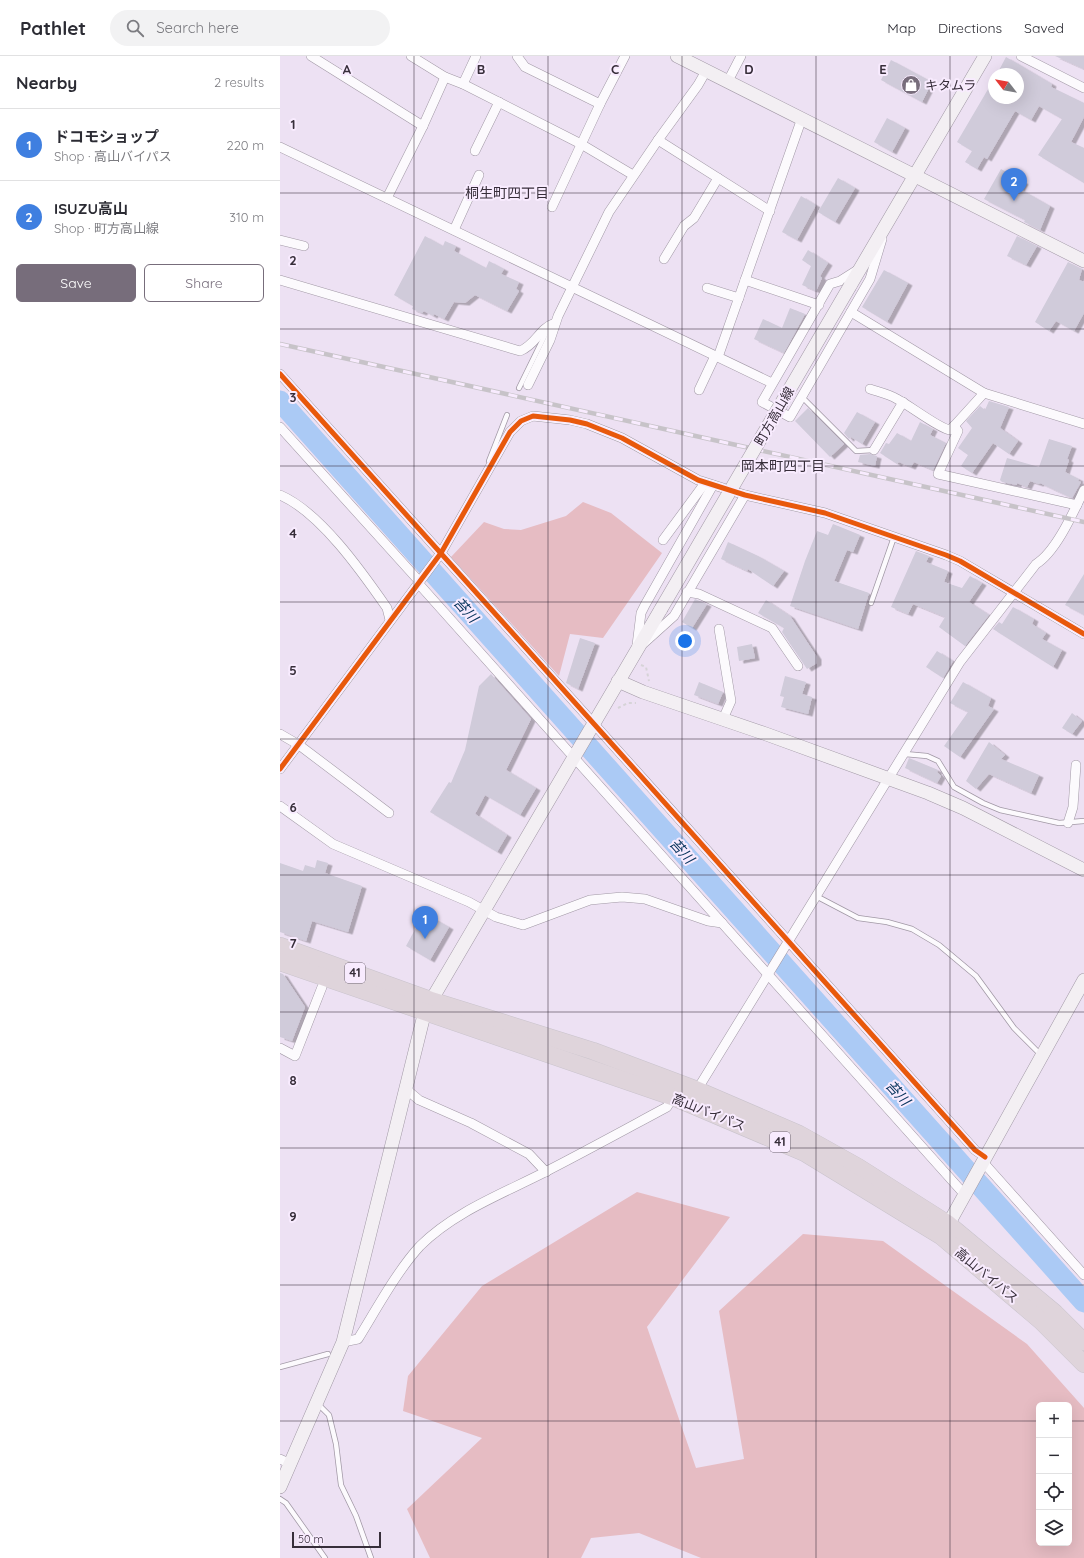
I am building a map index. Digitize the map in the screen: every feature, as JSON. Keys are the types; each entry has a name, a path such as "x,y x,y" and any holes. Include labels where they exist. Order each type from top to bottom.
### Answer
{"highway":[{"name":"高山バイパス","path":"280,946 427,1006 673,1097 805,1153 945,1230 1084,1364"},
{"name":"高山バイパス","path":"280,962 427,1006 593,1052 697,1090 799,1134 864,1170 1055,1313 1084,1342"}],"street":[{"path":"311,56 423,126"},
{"path":"411,56 446,77 463,84 581,144 633,175"},
{"path":"463,84 476,56"},
{"path":"518,56 524,67 600,104"},
{"path":"552,207 600,104 625,56"},
{"path":"677,56 1084,261"},
{"path":"728,81 741,56"},
{"path":"887,224 870,279 790,417 762,402 830,284 840,281 862,267 887,224 985,56"},
{"path":"1021,56 1084,88"},
{"path":"524,387 550,340 553,324 609,212 633,175 698,85 706,70"},
{"path":"387,198 446,77"},
{"path":"475,151 498,102"},
{"path":"699,390 716,356 745,280 802,118"},
{"path":"658,140 770,211"},
{"path":"280,147 772,383"},
{"path":"454,230 479,176"},
{"path":"664,259 684,226 694,218 718,178"},
{"path":"280,240 304,246"},
{"name":"町方高山線","path":"593,725 862,267"},
{"path":"280,280 520,351 532,344 537,335 546,326 553,324"},
{"path":"745,280 818,305"},
{"path":"707,288 738,298"},
{"path":"851,312 984,393 1084,424"},
{"path":"280,374 787,944 970,1144 983,1161 1084,1275"},
{"path":"870,390 903,402 944,429 950,430 984,393"},
{"path":"874,450 903,402"},
{"path":"280,769 440,554 514,427 533,416 570,420 605,431 641,447 687,475 709,484 745,495 825,513 960,561 1084,634"},
{"path":"954,426 958,431 938,474 1077,505"},
{"path":"280,427 420,581 722,923 769,973 965,1193"},
{"path":"663,540 709,484"},
{"path":"637,650 641,613 644,605 709,484"},
{"path":"697,1090 905,754 960,662 1036,564 1041,561 1054,544 1084,490"},
{"path":"280,494 303,509 343,550 386,608 390,620"},
{"path":"637,650 674,616 745,495"},
{"path":"688,592 699,594 772,628 798,666"},
{"path":"719,629 731,701 723,719"},
{"path":"618,681 643,692 890,778 963,808 1084,870"},
{"path":"280,1487 285,1461 316,1403 343,1342 427,1006 593,725"},
{"path":"280,734 299,745 389,813"},
{"path":"1068,823 1073,807 1076,765"},
{"path":"280,806 333,844 469,902 496,917 522,925 590,900 634,898 645,899 708,921 722,923"},
{"path":"945,1230 1084,980"},
{"path":"280,1048 295,1056 322,987"},
{"path":"406,1089 419,1100 471,1123 529,1154 546,1172"},
{"path":"343,1342 358,1339 409,1261 431,1236 468,1210 546,1172 667,1107 673,1097"}],"lane":[{"path":"801,396 856,451 874,450"},
{"path":"485,476 493,450 508,414"},
{"path":"871,604 894,537"},
{"path":"905,754 927,756 938,761 954,787 983,803 1000,810 1059,823 1084,822"},
{"path":"816,896 858,918 887,922 912,929 939,945 976,976 1014,1028 1041,1055"},
{"path":"280,1367 328,1354"},
{"path":"316,1403 329,1415 336,1444 341,1486 356,1516 371,1558"},
{"path":"280,1499 286,1503 325,1558"}],"shaded area":[{"path":"583,502 611,513 662,553 603,638 570,634 559,676 451,557 484,522 504,529 521,530 566,516"},
{"path":"637,1192 730,1217 647,1327 696,1468 744,1459 719,1311 803,1234 883,1241 1027,1344 1084,1408 1084,1558 701,1558 639,1533 591,1538 581,1558 430,1558 407,1509 482,1438 403,1411 408,1376 482,1286"}],"building":[{"path":"1055,56 1084,56 1084,69"},
{"path":"1006,57 1052,84 1051,87 1084,103 1084,117 1071,142 1084,148 1084,183 1038,155 1062,119 1039,106 1031,120 1015,111 987,159 984,157 977,169 965,162 972,151 957,142 988,89 988,104 1024,104 1024,68 1000,68"},
{"path":"891,60 932,82 922,102 881,80"},
{"path":"887,118 905,128 892,152 874,142"},
{"path":"1001,169 1024,182 1020,189 1050,206 1040,230 1024,222 1025,220 984,199"},
{"path":"838,178 855,188 835,222 818,212"},
{"path":"801,196 816,205 797,240 782,232"},
{"path":"425,236 443,246 445,241 456,246 454,251 486,268 489,261 504,269 501,274 519,282 516,289 519,291 507,311 475,295 465,303 454,302 444,319 434,314 433,316 424,311 422,313 412,309 413,306 394,295"},
{"path":"1017,236 1037,246 1026,265 1007,256"},
{"path":"808,250 828,263 820,276 822,278 816,291 802,285 811,266 802,260"},
{"path":"1068,262 1082,269 1079,280 1084,282 1084,313 1074,331 1056,321 1049,331 1035,322"},
{"path":"884,270 908,283 887,322 862,307"},
{"path":"790,308 805,314 784,353 754,339 763,319 782,328"},
{"path":"989,401 1009,407 1000,428 1018,441 1009,454 993,443 972,473 961,466 968,455 958,448 972,428 966,421 980,406 985,410"},
{"path":"808,408 844,444 830,457 795,421"},
{"path":"857,412 875,422 862,444 851,437 849,439 844,433"},
{"path":"920,422 933,429 930,435 946,443 933,470 914,462 911,467 899,462 897,464 880,453 886,443 889,444 897,433 911,441"},
{"path":"1049,439 1072,446 1067,459 1069,460 1065,472 1079,479 1078,481 1081,482 1072,498 1040,483 1030,481 1027,487 1017,483 1017,485 1002,482 1000,480 1007,458 1039,467"},
{"path":"870,454 877,456 875,466 858,462 860,455"},
{"path":"833,524 860,535 853,552 847,550 834,581 869,593 858,629 790,606 817,531 828,535"},
{"path":"728,542 758,556 784,571 773,586 748,569 747,571 721,559"},
{"path":"916,551 929,556 926,562 948,571 944,582 962,588 970,576 982,583 969,602 989,615 965,646 939,627 945,617 913,604 908,614 891,607"},
{"path":"1084,574 1084,615 1065,605"},
{"path":"695,599 707,604 692,628 682,622"},
{"path":"766,600 790,616 817,657 817,663 807,669 782,632 784,628 758,613"},
{"path":"1013,607 1034,619 1032,624 1046,633 1042,639 1062,650 1053,667 993,629 999,622 1002,624"},
{"path":"580,638 595,643 578,689 566,683"},
{"path":"752,644 755,658 739,661 737,647"},
{"path":"937,651 953,661 943,678 926,667"},
{"path":"491,674 531,719 506,770 536,788 520,815 485,795 475,814 507,835 497,852 430,812 449,782 451,783 465,750 479,686"},
{"path":"785,676 806,682 802,694 812,697 808,714 781,707 784,697 780,696"},
{"path":"699,682 723,692 718,704 694,695"},
{"path":"963,682 991,698 988,706 994,709 960,757 944,746 968,712 950,703"},
{"path":"1072,713 1082,721 1072,734 1062,728"},
{"path":"989,742 1005,755 1001,759 1039,775 1031,793 989,774 976,789 966,781"},
{"path":"909,758 938,770 937,772 941,776 937,783 905,768"},
{"path":"317,860 328,863 325,873 362,886 348,932 312,921 306,941 280,932 280,863 303,871 305,865 315,868"},
{"path":"424,913 449,927 430,960 406,946"},
{"path":"280,973 283,974 305,1007 292,1041 280,1037"}],"waterway":[{"name":"苔川","path":"280,401 1084,1302"}],"railway":[{"path":"280,344 1084,522"}],"cycle path":[{"path":"280,374 975,1150 985,1157"},
{"path":"280,769 441,553 510,432 521,421 533,416 570,420 587,424 622,438 698,480 745,495 825,513 946,555 960,561 1084,634"}],"place":[{"name":"キタムラ","path":"911,85"},
{"name":"ISUZU高山","path":"1014,201"},
{"name":"ドコモショップ","path":"425,939"}],"district":[{"name":"桐生町四丁目","path":"507,193"},
{"name":"岡本町四丁目","path":"783,466"}]}
